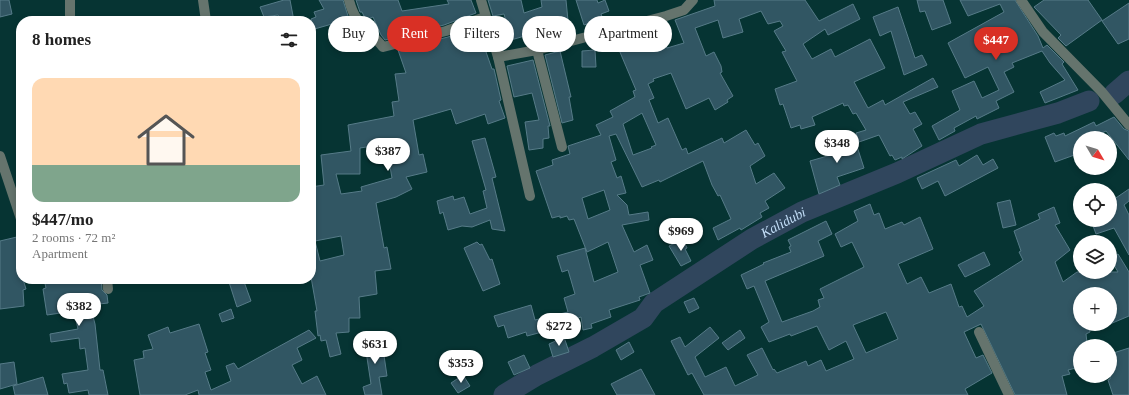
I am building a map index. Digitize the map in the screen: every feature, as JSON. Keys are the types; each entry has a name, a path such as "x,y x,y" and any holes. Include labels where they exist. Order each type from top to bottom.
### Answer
{"street":[{"path":"70,0 70,16"},
{"path":"203,0 205,16"},
{"path":"348,0 352,14 364,29 373,34 383,47 450,29"},
{"path":"482,0 485,16"},
{"path":"576,40 684,10 693,0"},
{"path":"1021,0 1043,32 1101,91 1129,125"},
{"path":"496,52 530,196"},
{"path":"498,57 526,52"},
{"path":"538,52 562,147"},
{"path":"0,156 16,204"},
{"path":"978,332 1009,395"}],"building":[{"path":"0,0 9,0 12,14 0,17"},
{"path":"284,0 290,0 293,16 264,16 260,7"},
{"path":"319,0 343,0 348,16 328,16 328,25 316,29 316,16 314,12 324,9"},
{"path":"356,0 398,0 402,11 449,4 447,0 471,0 476,13 468,16 450,16 450,23 442,26 442,16 387,16 387,39 385,40 379,30 379,16 364,16 362,12 360,12"},
{"path":"488,0 521,0 524,13 542,7 541,0 566,0 568,16 522,16 522,37 514,39 514,16 505,16 504,14 493,16"},
{"path":"576,0 597,0 598,3 605,0 609,11 601,14 602,16 584,16 584,25"},
{"path":"714,0 805,0 819,21 853,4 860,19 828,35 825,29 803,44 812,59 831,49 835,57 870,39 885,68 854,82 868,108 883,100 885,105 933,78 938,87 903,102 910,114 915,112 922,124 913,129 922,146 902,159 902,157 895,160 892,155 890,156 879,135 859,142 856,133 866,130 856,113 853,114 848,105 844,106 843,103 812,117 815,125 801,129 800,125 791,128 783,104 780,105 775,89 797,81 782,52 786,51 774,31 783,26 780,21 768,24 761,11 739,19 743,32 723,38 718,20 695,28 706,56 714,52 721,66 722,72 720,73 733,96 727,100 728,102 715,110 709,98 686,109 671,73 653,79 654,81 648,84 654,98 649,100 658,123 668,118 682,150 686,148 688,154 722,138 724,143 746,130 755,145 758,143 765,156 750,166 756,184 774,173 785,188 765,201 769,208 760,213 762,217 741,230 740,228 718,240 713,228 731,219 720,195 718,196 712,185 703,161 660,182 659,180 642,187 616,134 609,136 616,160 611,162 617,178 621,176 626,193 617,195 627,205 629,215 648,212 649,220 622,225 634,252 647,245 653,260 640,265 650,293 639,297 640,300 609,310 611,317 591,324 592,328 583,330 581,317 562,323 561,327 527,336 526,332 508,338 504,325 498,327 494,316 531,305 535,320 568,312 564,298 575,294 568,270 562,272 557,256 585,248 594,282 618,272 608,242 587,252 574,219 569,220 567,216 552,218 536,171 553,165 552,160 570,154 568,146 601,135 596,125 613,117 610,111 635,97 633,91 636,90 620,52 672,52 672,47 684,43 675,20 715,6","holes":["642,113 656,145 633,155 623,124","604,190 610,210 588,219 582,198"]},
{"path":"917,0 943,0 951,23 932,30 925,11 920,12"},
{"path":"960,0 1015,0 1038,36 1043,48 1047,45 1064,62 1062,64 1078,90 1045,103 1040,92 1065,80 1042,51 1012,63 1014,67 1004,72 1014,92 996,101 999,108 977,119 976,116 954,128 955,131 939,140 932,126 960,110 952,91 974,81 982,98 999,90 988,67 965,78 948,43 1004,12 1000,4 968,16"},
{"path":"1044,0 1088,0 1102,20 1066,46 1058,38 1061,35 1034,7"},
{"path":"1129,3 1129,39 1118,44 1102,21"},
{"path":"898,7 915,58 922,55 927,65 904,75 891,31 880,36 873,17"},
{"path":"450,36 450,52 486,52 492,69 494,69 501,100 499,101 505,118 488,124 485,114 456,124 451,109 413,120 419,155 423,154 427,172 406,177 412,189 396,197 376,203 384,248 387,247 391,269 375,271 377,294 359,297 360,318 349,318 349,332 336,333 341,354 330,357 326,340 321,341 320,335 318,336 315,311 317,311 312,284 316,284 316,245 320,261 344,255 341,236 316,241 316,186 324,185 321,155 351,151 348,125 394,116 392,102 399,101 395,74 406,73 399,52 442,52 442,39","holes":["386,144 392,178 361,187 362,191 341,194 336,174 360,174 360,148"]},
{"path":"582,51 595,52 596,67 582,67"},
{"path":"560,52 571,97 569,97 573,120 562,123 545,55"},
{"path":"533,60 550,126 548,126 549,138 543,139 543,148 529,150 525,122 539,120 532,93 514,97 507,66"},
{"path":"1114,117 1124,129 1129,131 1129,160 1117,145 1117,131 1075,131 1094,122 1096,126"},
{"path":"1073,132 1073,156 1055,162 1045,137 1054,133 1056,136 1064,133 1065,136"},
{"path":"854,137 864,168 837,177 840,185 819,194 810,161 831,155 828,145"},
{"path":"485,138 496,177 492,178 505,231 492,229 490,220 472,227 462,226 448,230 443,212 440,214 437,201 453,196 454,200 464,197 470,214 487,208 483,191 486,190 472,141"},
{"path":"977,155 983,165 993,159 998,168 945,196 938,181 922,189 917,178 956,160 959,166"},
{"path":"1129,189 1129,201 1124,205 1129,215 1129,255 1114,228 1096,234 1093,227 1117,227 1117,197"},
{"path":"1010,200 1016,225 1003,228 997,203"},
{"path":"870,204 874,215 879,213 885,229 902,222 904,225 920,217 933,249 898,264 907,284 921,277 929,293 951,284 959,307 962,306 967,317 984,306 974,291 1023,260 1019,252 1021,251 1014,231 1040,219 1038,214 1054,207 1060,223 1055,225 1070,250 1055,262 1063,282 1073,275 1073,279 1117,279 1118,254 1129,272 1129,316 1117,321 1117,287 1073,287 1073,331 1090,332 1086,334 1087,339 1073,339 1073,369 1068,370 1070,374 1062,376 1067,395 1015,395 981,324 964,332 976,358 983,355 992,373 965,389 968,395 704,395 692,373 688,375 671,341 680,337 685,347 710,327 719,338 695,357 705,377 726,367 735,386 758,375 747,355 762,348 773,370 774,369 777,373 806,361 808,366 821,360 826,371 854,359 846,341 829,350 817,326 791,336 790,334 769,342 761,327 769,322 754,286 747,289 741,275 764,264 763,263 791,252 789,247 791,246 788,240 826,221 832,234 818,241 824,256 765,281 782,322 813,311 820,307 818,300 824,298 820,289 864,267 852,242 841,247 835,234 858,221 854,211","holes":["886,312 898,339 866,353 853,325"]},
{"path":"16,237 16,284 24,284 26,289 23,290 24,306 0,309 0,241"},
{"path":"683,239 687,248 685,249 691,261 681,266 669,246"},
{"path":"477,242 480,245 482,244 490,260 492,259 500,284 483,291 464,248"},
{"path":"984,252 990,265 965,277 958,265"},
{"path":"45,284 101,284 102,290 107,295 108,303 90,305 95,324 100,370 103,370 108,395 89,395 88,390 69,393 67,383 64,384 62,374 88,370 85,348 80,349 79,338 51,342 50,334 78,329 74,311 47,315 43,289 46,288"},
{"path":"230,284 245,284 251,301 237,307"},
{"path":"694,298 699,308 689,313 684,302"},
{"path":"231,309 234,318 222,322 219,314"},
{"path":"199,324 208,352 205,353 211,370 205,372 211,390 231,381 226,366 234,363 238,369 309,330 316,338 297,348 302,360 292,365 302,384 317,376 326,395 199,395 198,390 185,395 140,395 134,360 144,358 143,351 153,349 148,335 168,327 170,333"},
{"path":"740,330 745,338 728,350 722,343"},
{"path":"381,335 387,376 379,377 382,395 365,395 363,387 371,384 364,338"},
{"path":"564,337 569,352 553,357 549,344"},
{"path":"629,342 634,352 621,360 616,350"},
{"path":"1129,348 1129,395 1113,395 1109,383 1117,383 1117,352"},
{"path":"524,355 530,368 514,375 508,362"},
{"path":"14,362 17,384 0,389 0,364"},
{"path":"641,369 655,395 617,395 611,384"},
{"path":"463,375 470,386 458,393 451,383"},
{"path":"43,377 48,395 15,395 13,386"}],"waterway":[{"name":"Kalidubi","path":"1114,94 1129,81"},
{"name":"Kalidubi","path":"504,395 537,375 593,347 643,318 654,303 752,239 802,212 897,173 981,134 1058,113 1089,101"}]}
